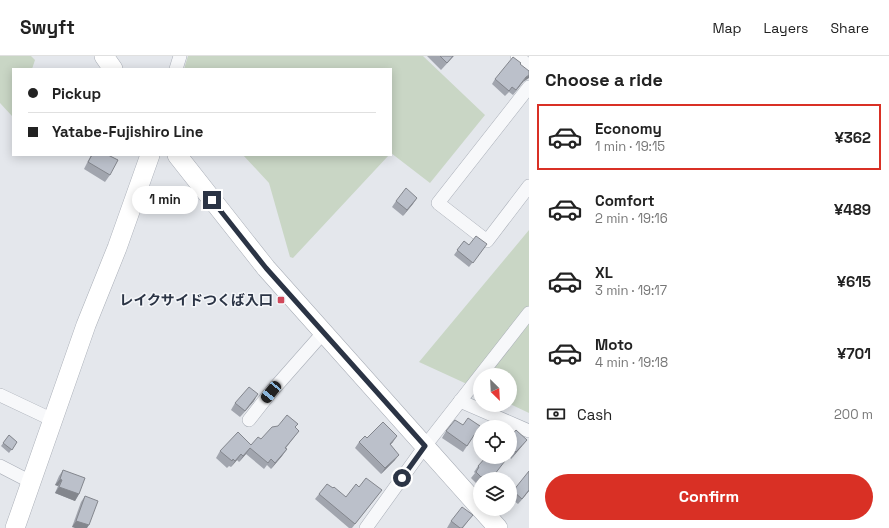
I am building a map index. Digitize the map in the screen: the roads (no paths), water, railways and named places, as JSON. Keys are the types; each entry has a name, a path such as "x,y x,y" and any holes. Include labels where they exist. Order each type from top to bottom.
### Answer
{"main road":[{"path":"104,56 112,68"},
{"path":"15,528 86,325 117,248 150,156"},
{"path":"178,156 266,268 473,501"},
{"path":"487,516 498,528"}],"street":[{"path":"176,68 180,56"},
{"path":"518,56 529,66"},
{"path":"529,87 438,203 486,241 529,186"},
{"path":"366,528 425,446 529,312"},
{"path":"249,420 271,392 323,333"},
{"path":"0,395 53,420"},
{"path":"460,401 529,431"},
{"path":"0,466 31,482"}],"place":[{"name":"レイクサイドつくば入口","path":"281,300"}]}
